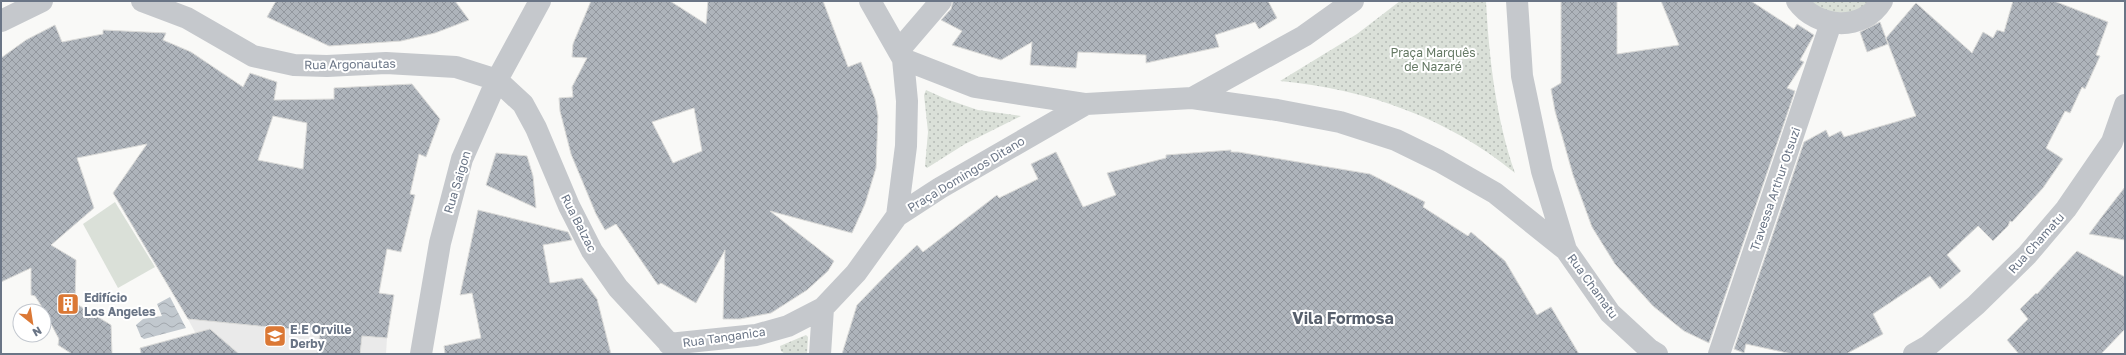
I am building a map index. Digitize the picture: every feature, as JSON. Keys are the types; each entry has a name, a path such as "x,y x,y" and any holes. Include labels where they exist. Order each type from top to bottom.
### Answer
{"street":[{"path":"1,20 42,1"},
{"name":"Rua Argonautas","path":"142,1 187,18 252,56 294,65 327,66 386,63 456,66 498,80"},
{"name":"Rua Saigon","path":"421,354 440,243 462,159 498,80 540,1"},
{"path":"870,1 901,54 941,1"},
{"path":"1192,98 1304,36 1353,1"},
{"path":"1517,1 1522,76 1542,171 1566,250"},
{"path":"1797,1 1814,17 1831,23 1847,23 1864,17 1879,6 1882,1"},
{"name":"Travessa Arthur Otsuzi","path":"1719,354 1831,23"},
{"name":"Praça Domingos Ditano","path":"901,54 975,87 1086,104 1192,98"},
{"name":"Praça Domingos Ditano","path":"897,216 906,146 907,100 901,54"},
{"name":"Rua Balzac","path":"498,80 523,104 592,251 618,288 674,349"},
{"path":"1192,98 1277,110 1340,122 1396,140 1439,161 1495,193 1566,250"},
{"name":"Praça Domingos Ditano","path":"897,216 940,188 1086,104"},
{"name":"Rua Chamatu","path":"1914,354 1928,346 1976,305 2027,255 2066,209 2112,142 2125,105"},
{"name":"Rua Tanganica","path":"674,349 756,335 788,326 823,308 856,273 897,216"},
{"name":"Rua Chamatu","path":"1566,250 1610,313 1657,354"},
{"path":"820,354 823,308"},
{"path":"1626,328 1634,354"},
{"path":"742,354 756,335"}],"shaded area":[{"name":"E.E Orville Derby","path":"188,319 387,338 386,354 156,354 196,334"}],"green space":[{"name":"Praça Marquês de Nazaré","path":"1400,1 1486,1 1494,88 1508,152 1515,173 1462,137 1405,109 1344,91 1280,81 1357,34"},
{"path":"1808,1 1871,1 1854,13 1822,12"},
{"path":"926,90 946,99 978,110 1021,116 965,144 927,168 925,166 928,132 924,95"},
{"path":"115,202 155,267 118,288 83,224"},
{"path":"806,335 808,337 807,354 785,354 781,351 780,346"}],"water":[{"path":"170,297 186,328 144,339 141,337 136,325 143,319 162,316 157,304"}],"building":[{"path":"276,1 455,1 469,20 435,33 401,41 329,46 267,17"},
{"path":"591,1 670,1 706,24 708,1 823,1 848,67 861,62 875,99 878,116 876,168 865,204 852,233 770,211 834,261 828,271 807,290 771,313 740,319 723,319 725,250 696,303 661,283 658,285 616,224 605,230 596,214 571,154 560,111 559,98 573,97 572,87 587,58 572,57 573,44","holes":["694,108 702,151 673,163 652,122"]},
{"path":"953,1 1268,1 1277,18 1259,29 1255,22 1215,35 1219,47 1146,63 1146,55 1078,52 1076,68 1030,65 1032,42 1001,60 952,45 962,31 941,20 951,9"},
{"path":"1561,1 1617,1 1617,54 1679,45 1661,1 1751,1 1794,29 1797,24 1814,35 1800,60 1804,62 1787,88 1795,91 1709,343 1684,331 1653,306 1615,264 1592,227 1573,175 1555,111 1551,89 1561,83"},
{"path":"2013,1 2054,1 2108,22 2096,55 2100,56 2085,89 2082,87 2070,113 2065,111 2046,148 2063,159 2043,188 2012,222 2010,221 2008,226 1993,241 1978,226 1947,255 1961,271 1940,289 1930,276 1873,314 1883,334 1846,354 1792,354 1746,344 1744,353 1734,349 1804,142 1826,130 1829,137 1841,131 1844,137 1916,116 1886,38 1916,3 1972,53 1983,32 1993,38 1997,30 2004,32"},
{"path":"1880,22 1888,44 1867,52 1860,32"},
{"path":"55,25 62,42 103,34 103,30 166,33 163,40 191,52 243,87 250,73 277,82 274,100 334,99 334,88 412,84 440,119 426,157 419,154 410,194 415,195 401,252 387,249 379,293 394,295 387,338 362,336 360,354 317,354 320,332 188,319 113,193 147,144 77,158 94,208 51,245 76,260 75,303 111,325 112,354 72,354 58,345 59,339 52,326 52,303 40,303 35,296 31,295 31,268 1,282 1,58 26,40","holes":["273,116 307,123 303,169 258,160"]},
{"path":"1231,150 1231,152 1370,174 1425,202 1423,207 1468,236 1471,232 1505,261 1537,315 1551,307 1579,354 842,354 857,305 891,270 917,245 923,252 997,195 999,198 1038,179 1031,164 1056,152 1083,207 1116,195 1107,173 1166,158 1166,155"},
{"path":"496,153 527,156 533,176 536,208 486,185"},
{"path":"2125,187 2125,240 2089,234 2104,214"},
{"path":"478,210 568,232 572,240 543,245 550,283 582,278 597,299 611,354 445,354 444,346 481,338 472,293 460,295"},
{"path":"2077,251 2125,277 2125,329 2101,354 2019,354 2007,340 2028,319 2020,309 2036,293 2037,294"},
{"path":"210,329 239,354 141,354 140,348"}],"place":[{"name":"Edifício Los Angeles","path":"68,304"},
{"name":"E.E Orville Derby","path":"275,336"}],"district":[{"name":"Vila Formosa","path":"1343,318"}]}
